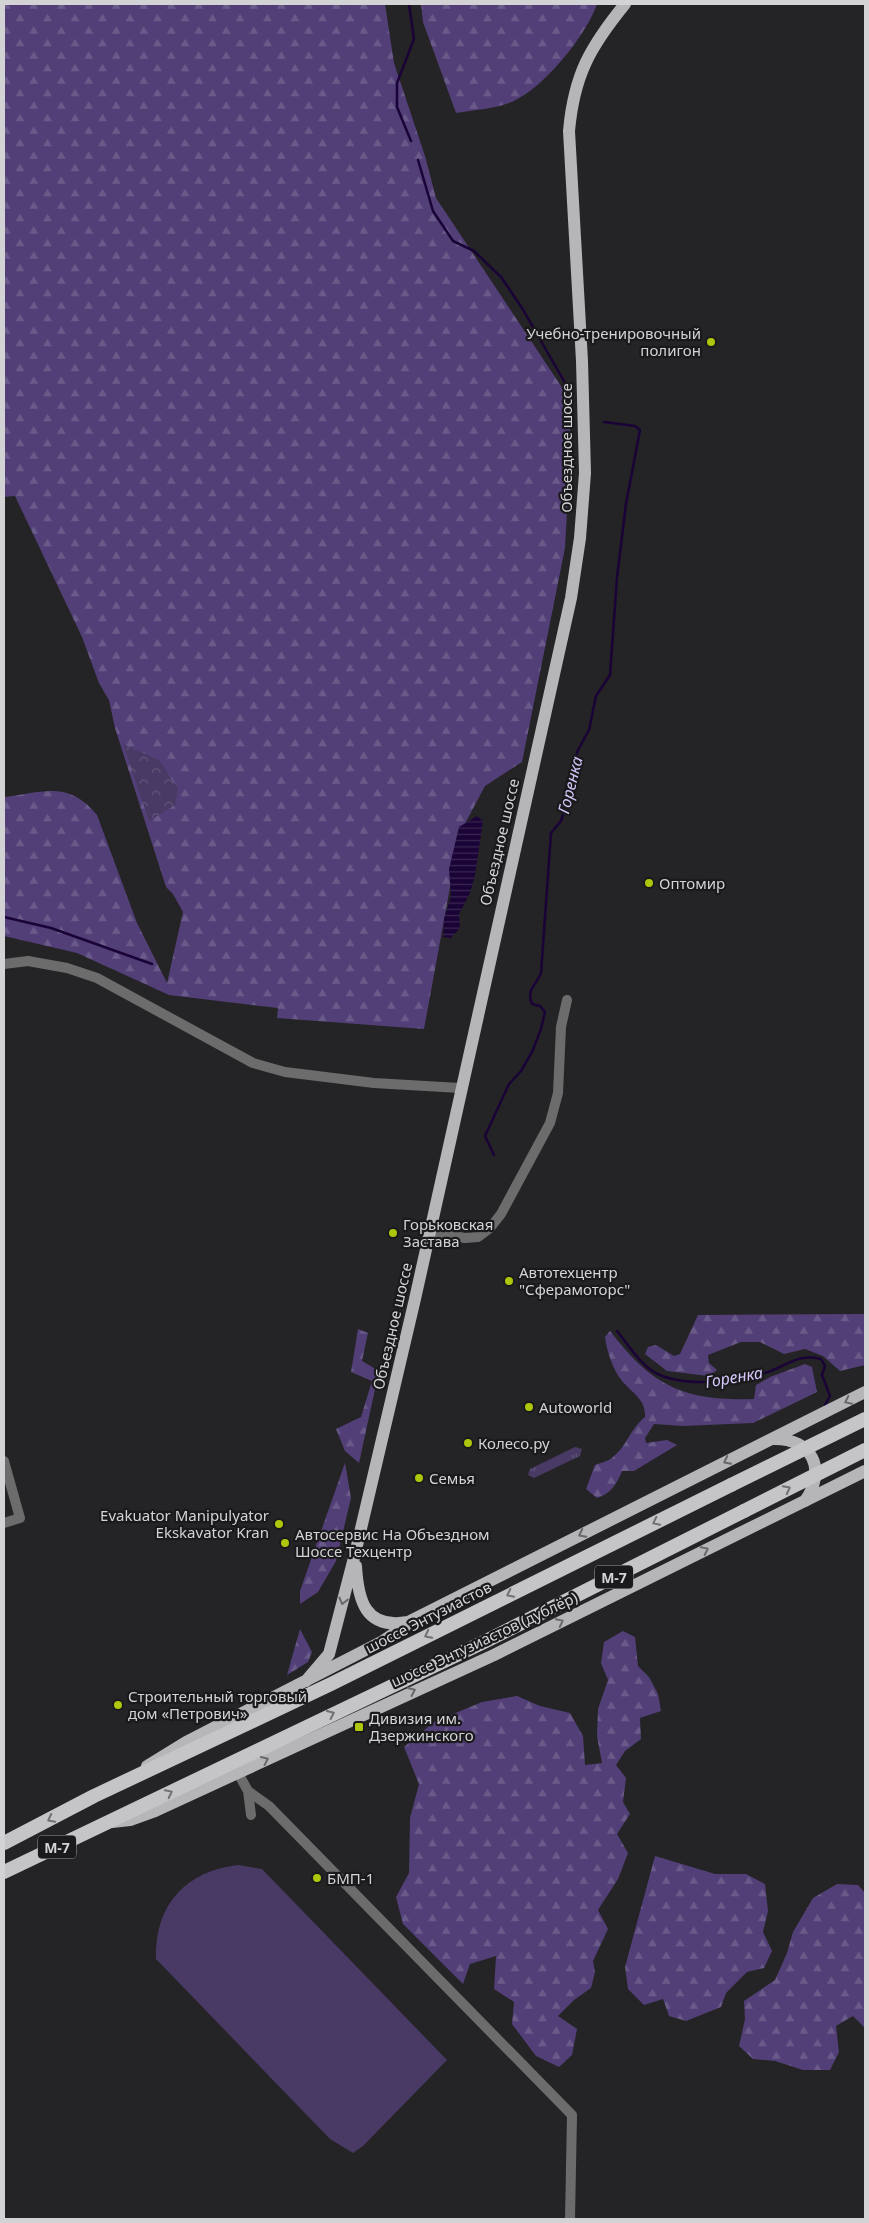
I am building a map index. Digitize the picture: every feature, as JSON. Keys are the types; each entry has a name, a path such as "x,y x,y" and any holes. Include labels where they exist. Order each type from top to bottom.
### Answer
{"highway":[{"name":"шоссе Энтузиастов","path":"4,1843 94,1796 331,1684 865,1419"},
{"name":"М-7","path":"4,1872 110,1822 289,1733 484,1642 865,1450"}],"main road":[{"name":"Объездное шоссе","path":"306,1681 329,1654 355,1554 430,1232 460,1088 568,608 580,538 585,473 582,361 569,131 572,102 580,70 604,30 625,4"},
{"path":"94,1796 186,1742 383,1640 414,1620 865,1392"},
{"path":"771,1439 795,1442 805,1448 812,1458 816,1469 816,1481 805,1501"},
{"name":"шоссе Энтузиастов (дублёр)","path":"110,1822 130,1820 155,1811 494,1655 861,1473"},
{"path":"355,1554 358,1590 367,1610 386,1622 400,1624 414,1620"}],"street":[{"path":"4,964 28,961 67,968 97,978 253,1063 277,1070 329,1079 460,1088"},
{"path":"430,1232 465,1238 478,1237 490,1228 501,1214 550,1123 558,1093 561,1027 567,1000"},
{"path":"4,1461 20,1518 4,1523"},
{"path":"238,1773 248,1791 251,1814"},
{"path":"248,1791 269,1806 572,2116 570,2219"}],"green space":[{"path":"4,4 385,4 394,63 425,156 436,198 563,389 571,435 565,548 522,762 485,786 460,833 424,1029 277,1018 278,1008 169,995 77,953 4,936 4,797 43,791 66,793 76,797 87,804 97,815 137,923 167,983 183,912 173,894 166,887 115,728 109,700 99,683 82,637 15,496 4,497"},
{"path":"421,4 597,4 573,46 535,87 522,97 503,105 456,113 423,22"},
{"path":"123,744 159,760 178,789 175,805 149,821"},
{"path":"865,1314 865,1365 840,1371 823,1356 805,1349 784,1354 760,1342 741,1342 708,1355 709,1363 717,1370 709,1376 667,1371 645,1354 648,1347 656,1345 674,1356 680,1354 698,1315"},
{"path":"358,1329 368,1333 362,1361 379,1371 359,1463 345,1451 336,1429 361,1417 372,1381 351,1372"},
{"path":"610,1331 641,1366 656,1378 672,1387 689,1393 729,1399 754,1399 756,1385 770,1377 805,1364 812,1367 817,1392 753,1423 683,1426 654,1424 645,1438 646,1443 667,1440 677,1445 634,1471 622,1471 612,1488 606,1494 597,1498 586,1489 595,1465 609,1460 618,1453 645,1417 641,1401 622,1381 613,1366 605,1337"},
{"path":"575,1447 582,1449 580,1456 534,1478 528,1475 530,1469"},
{"path":"345,1463 351,1498 336,1561 318,1592 300,1604 300,1591"},
{"path":"300,1629 312,1652 308,1662 287,1675"},
{"path":"623,1631 635,1637 638,1666 649,1677 658,1694 661,1711 640,1718 641,1739 625,1751 616,1765 626,1778 623,1802 630,1814 617,1834 628,1853 618,1879 598,1910 608,1929 593,1961 595,1972 591,1988 574,2000 558,2016 577,2029 572,2055 559,2067 536,2056 512,2024 514,2002 494,1989 496,1956 470,1964 463,1984 403,1924 396,1897 409,1873 410,1818 419,1784 404,1747 434,1722 482,1702 517,1696 540,1706 570,1713 583,1736 585,1765 602,1763 597,1736 598,1709 608,1680 601,1663 604,1642"},
{"path":"655,1856 715,1874 746,1874 765,1884 768,1911 763,1932 772,1951 764,1968 747,1972 726,1993 721,2007 686,2021 669,2016 663,1999 644,2005 628,1989 625,1967"},
{"path":"238,1865 262,1869 447,2060 363,2146 353,2153 330,2139 156,1959 157,1940 161,1923 167,1908 176,1894 188,1883 203,1875"},
{"path":"837,1884 858,1885 865,1893 865,2028 853,2016 836,2026 839,2052 830,2070 803,2070 775,2061 753,2059 739,2046 745,2019 744,2001 775,1980 787,1953 793,1932 813,1898"}],"shaded area":[{"path":"477,816 483,821 475,875 470,893 459,914 460,928 451,938 443,937 444,919 451,896 449,869 459,827"}],"waterway":[{"name":"Горенка","path":"409,4 414,39 397,83 397,107 411,141"},
{"name":"Горенка","path":"418,160 433,211 453,241 474,251 501,277 522,308 568,388"},
{"name":"Горенка","path":"494,1155 485,1136 509,1084 521,1071 532,1052 545,1012 540,1006 532,1004 530,995 541,973 551,833 561,821 567,783 578,750 589,730 596,696 610,675 617,577 626,504 640,430 635,426 604,422"},
{"path":"4,917 51,928 152,964"},
{"name":"Горенка","path":"617,1331 646,1366 658,1374 672,1379 706,1382 724,1381 758,1375 800,1358 821,1359 825,1366 822,1375 830,1396 825,1405"}],"place":[{"name":"Учебно-тренировочный полигон","path":"711,342"},
{"name":"Оптомир","path":"649,883"},
{"name":"Горьковская Застава","path":"393,1233"},
{"name":"Автотехцентр \"Сферамоторс\"","path":"509,1281"},
{"name":"Autoworld","path":"529,1407"},
{"name":"Колесо.ру","path":"468,1443"},
{"name":"Семья","path":"419,1478"},
{"name":"Evakuator Manipulyator Ekskavator Kran","path":"279,1524"},
{"name":"Автосервис На Объездном Шоссе Техцентр","path":"285,1543"},
{"name":"Строительный торговый дом «Петрович»","path":"118,1705"},
{"name":"Дивизия им. Дзержинского","path":"359,1727"},
{"name":"БМП-1","path":"317,1878"}]}
